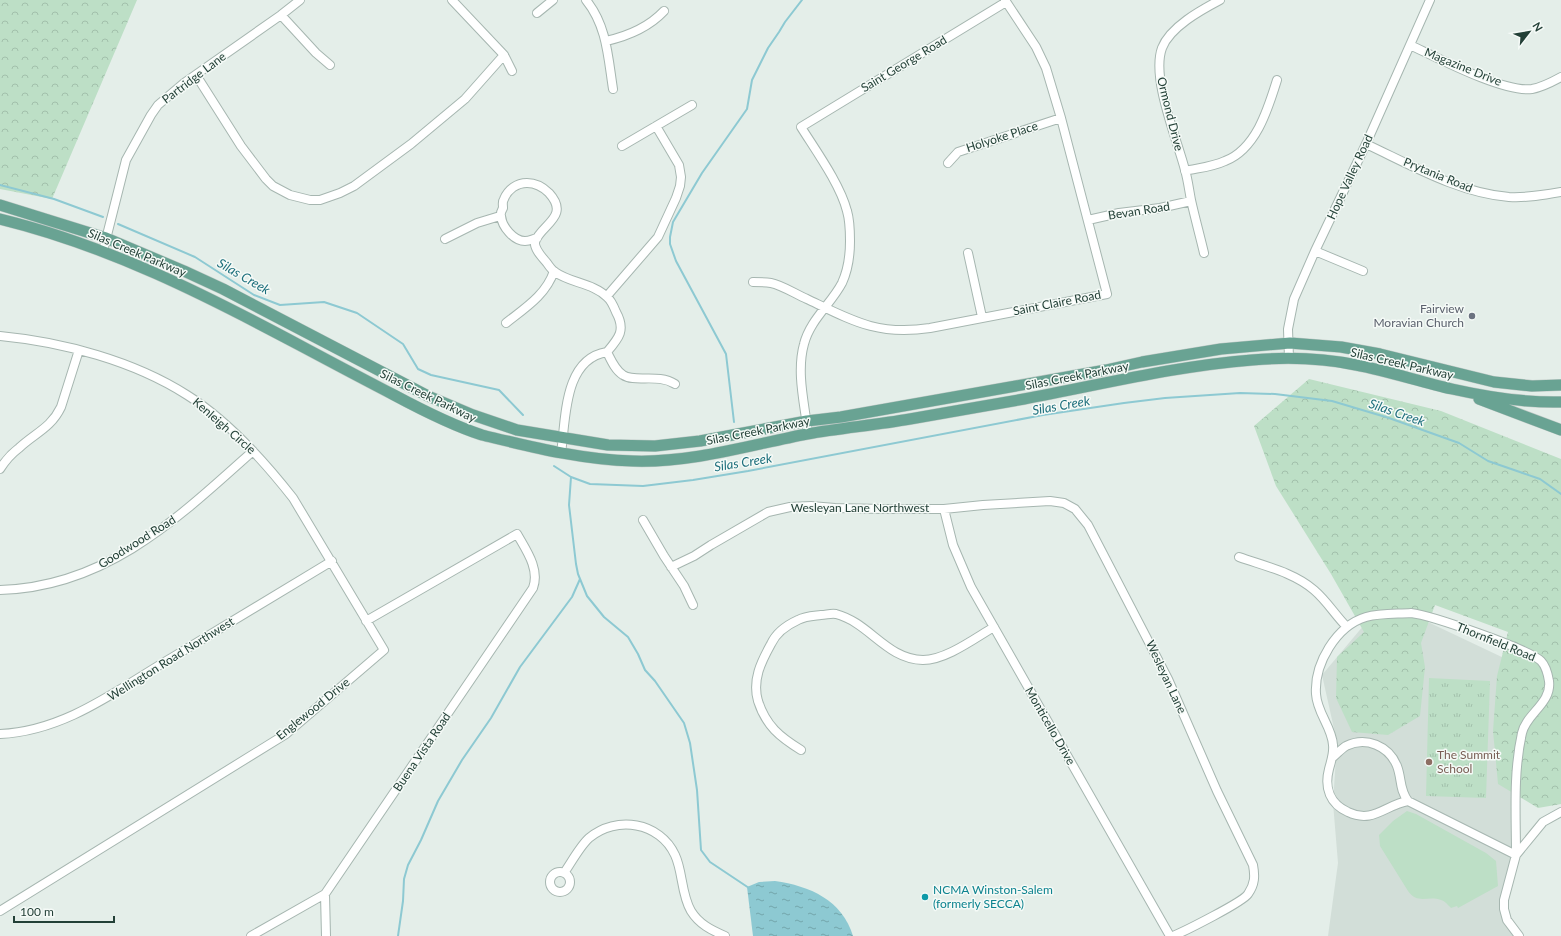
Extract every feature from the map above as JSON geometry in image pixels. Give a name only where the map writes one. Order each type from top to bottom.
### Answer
[{"type":"main road","name":"Silas Creek Parkway","points":[[0,205],[106,238],[184,271],[421,392],[460,410],[517,430],[608,445],[655,446],[700,441],[1221,348],[1290,343],[1341,347],[1380,354],[1494,382],[1532,386],[1561,384]]},
{"type":"main road","name":"Silas Creek Parkway","points":[[0,218],[104,251],[222,304],[444,420],[482,435],[580,457],[634,461],[667,460],[734,450],[808,434],[910,419],[1201,366],[1252,360],[1289,358],[1354,364],[1387,371],[1450,389],[1522,401],[1561,402]]},
{"type":"main road","points":[[1450,389],[1561,430]]},
{"type":"street","name":"Partridge Lane","points":[[104,251],[126,160],[151,114],[158,105],[196,75],[282,15],[300,0]]},
{"type":"street","points":[[452,0],[504,56],[512,71]]},
{"type":"street","points":[[537,13],[553,0]]},
{"type":"street","points":[[586,0],[601,24],[606,41],[613,89]]},
{"type":"street","name":"Ormond Drive","points":[[1204,253],[1185,171],[1162,84],[1160,72],[1161,54],[1165,43],[1179,26],[1220,0]]},
{"type":"street","name":"Hope Valley Road","points":[[1289,358],[1290,343],[1288,329],[1294,299],[1315,250],[1366,144],[1430,0]]},
{"type":"street","name":"Saint Claire Road","points":[[753,282],[772,283],[867,325],[897,331],[912,331],[930,328],[1107,294],[1061,118],[1046,68],[1036,47],[1005,1]]},
{"type":"street","name":"Saint George Road","points":[[824,307],[837,290],[846,274],[850,250],[849,219],[843,199],[829,172],[801,127],[1005,1]]},
{"type":"street","points":[[606,41],[643,28],[656,20],[664,12]]},
{"type":"street","points":[[282,15],[316,53],[330,65]]},
{"type":"street","name":"Magazine Drive","points":[[1410,45],[1489,80],[1518,88],[1534,88],[1542,86],[1561,76]]},
{"type":"street","points":[[196,75],[241,146],[266,179],[273,186],[290,195],[310,200],[320,200],[340,194],[354,186],[411,144],[464,99],[504,56]]},
{"type":"street","points":[[1185,171],[1224,162],[1240,152],[1252,137],[1265,114],[1277,80]]},
{"type":"street","points":[[622,146],[692,105]]},
{"type":"street","name":"Holyoke Place","points":[[948,163],[958,152],[1061,118]]},
{"type":"street","points":[[607,296],[658,237],[680,186],[681,177],[679,165],[656,126]]},
{"type":"street","name":"Prytania Road","points":[[1366,144],[1435,176],[1479,191],[1509,197],[1524,197],[1561,192]]},
{"type":"street","points":[[537,238],[525,241],[512,236],[500,216],[504,198],[511,188],[516,185],[531,183],[545,190],[553,199],[556,214],[553,220],[537,238],[535,244],[537,250],[554,271],[591,287],[607,296],[619,317],[621,329],[617,340],[607,352],[597,354],[588,361],[574,378],[569,392],[561,453]]},
{"type":"street","name":"Bevan Road","points":[[1088,220],[1119,213],[1160,208],[1191,201]]},
{"type":"street","points":[[445,239],[477,223],[500,216]]},
{"type":"street","points":[[1315,250],[1363,271]]},
{"type":"street","points":[[968,254],[982,318]]},
{"type":"street","points":[[506,323],[540,295],[548,286],[554,271]]},
{"type":"street","points":[[808,434],[800,360],[804,342],[824,307]]},
{"type":"street","name":"Kenleigh Circle","points":[[0,336],[41,342],[79,350],[119,363],[175,388],[205,408],[253,451],[293,498],[332,561],[366,621]]},
{"type":"street","points":[[0,469],[13,453],[45,428],[57,415],[61,407],[79,350]]},
{"type":"street","points":[[607,352],[618,370],[625,376],[662,378],[676,384]]},
{"type":"street","name":"Goodwood Road","points":[[0,590],[26,588],[59,582],[80,575],[113,560],[165,527],[253,451]]},
{"type":"street","name":"Wesleyan Lane","points":[[944,509],[1050,501],[1064,503],[1075,509],[1088,525],[1168,679],[1214,784],[1253,864],[1255,877],[1254,884],[1247,896],[1186,931],[1172,936]]},
{"type":"street","name":"Wesleyan Lane Northwest","points":[[671,567],[694,556],[768,512],[790,507],[811,506],[835,508],[944,509]]},
{"type":"street","name":"Monticello Drive","points":[[944,509],[955,551],[971,587],[1172,936]]},
{"type":"street","points":[[643,520],[684,586],[692,605]]},
{"type":"street","name":"Buena Vista Road","points":[[251,936],[325,894],[533,588],[535,579],[534,567],[517,534],[366,621]]},
{"type":"street","points":[[1239,557],[1288,574],[1304,582],[1329,605],[1347,627]]},
{"type":"street","name":"Wellington Road Northwest","points":[[0,734],[20,732],[41,727],[82,712],[109,698],[150,671],[332,561]]},
{"type":"street","points":[[801,750],[775,732],[762,713],[756,681],[762,659],[774,637],[793,622],[805,616],[835,614],[855,622],[873,634],[885,646],[905,657],[924,660],[947,654],[994,627]]},
{"type":"street","name":"Thornfield Road","points":[[1408,801],[1398,803],[1369,816],[1356,815],[1346,811],[1334,802],[1328,789],[1328,773],[1332,758],[1333,740],[1318,703],[1316,682],[1321,664],[1329,648],[1347,627],[1365,617],[1392,614],[1417,614],[1498,641],[1524,651],[1542,662],[1549,680],[1548,689],[1542,703],[1523,728],[1519,755],[1516,855]]},
{"type":"street","name":"Englewood Drive","points":[[0,911],[286,734],[384,650],[366,621]]},
{"type":"street","points":[[1332,758],[1342,749],[1355,743],[1366,742],[1377,745],[1384,749],[1394,759],[1400,775],[1401,789],[1408,801],[1516,855]]},
{"type":"street","points":[[1519,936],[1507,920],[1504,909],[1504,900],[1516,855],[1543,822],[1561,812]]},
{"type":"street","points":[[564,873],[588,839],[601,830],[621,825],[637,824],[652,830],[665,840],[674,853],[680,866],[685,893],[691,910],[700,922],[710,930],[725,936]]},
{"type":"street","points":[[325,894],[326,936]]},
{"type":"shaded area","name":"The Summit School","points":[[1430,623],[1529,670],[1516,855],[1504,909],[1519,936],[1328,936],[1338,863],[1333,803],[1337,742],[1322,675],[1364,625]]},
{"type":"green space","points":[[0,0],[137,0],[52,199],[0,189]]},
{"type":"green space","points":[[1309,379],[1441,411],[1561,459],[1561,804],[1538,808],[1498,784],[1493,731],[1497,676],[1508,632],[1435,605],[1421,643],[1425,667],[1420,716],[1388,735],[1352,732],[1336,698],[1337,657],[1364,632],[1331,574],[1276,486],[1254,426]]},
{"type":"green space","points":[[1429,678],[1490,681],[1486,798],[1426,796]]},
{"type":"green space","points":[[1407,811],[1416,814],[1486,853],[1496,861],[1498,886],[1458,908],[1457,906],[1451,908],[1441,900],[1432,898],[1419,899],[1412,895],[1380,846],[1379,835],[1393,821]]},
{"type":"water","points":[[775,881],[788,883],[812,891],[833,904],[848,924],[853,936],[753,936],[747,887],[759,882]]},
{"type":"waterway","points":[[734,422],[726,354],[676,261],[670,244],[670,237],[673,222],[702,173],[747,109],[752,80],[768,48],[802,0]]},
{"type":"waterway","name":"Silas Creek","points":[[0,185],[54,199],[103,217]]},
{"type":"waterway","name":"Silas Creek","points":[[118,224],[195,257],[254,295],[280,305],[324,302],[357,313],[403,344],[418,369],[431,375],[499,390],[523,415]]},
{"type":"waterway","name":"Silas Creek","points":[[554,466],[571,477],[590,484],[643,486],[748,471],[1043,415],[1165,398],[1240,393],[1275,394],[1332,401],[1389,418],[1459,443],[1488,461],[1540,479],[1561,494]]},
{"type":"waterway","points":[[571,477],[569,505],[576,564],[578,574],[587,596],[604,617],[628,637],[645,670],[655,681],[684,723],[690,743],[697,790],[701,850],[710,862],[749,888]]},
{"type":"waterway","points":[[398,936],[403,901],[404,879],[408,865],[438,801],[462,760],[491,718],[520,667],[572,597],[580,579]]},
{"type":"place","name":"Fairview Moravian Church","points":[[1472,316]]},
{"type":"place","name":"The Summit School","points":[[1429,762]]},
{"type":"place","name":"NCMA Winston-Salem (formerly SECCA)","points":[[925,897]]}]
